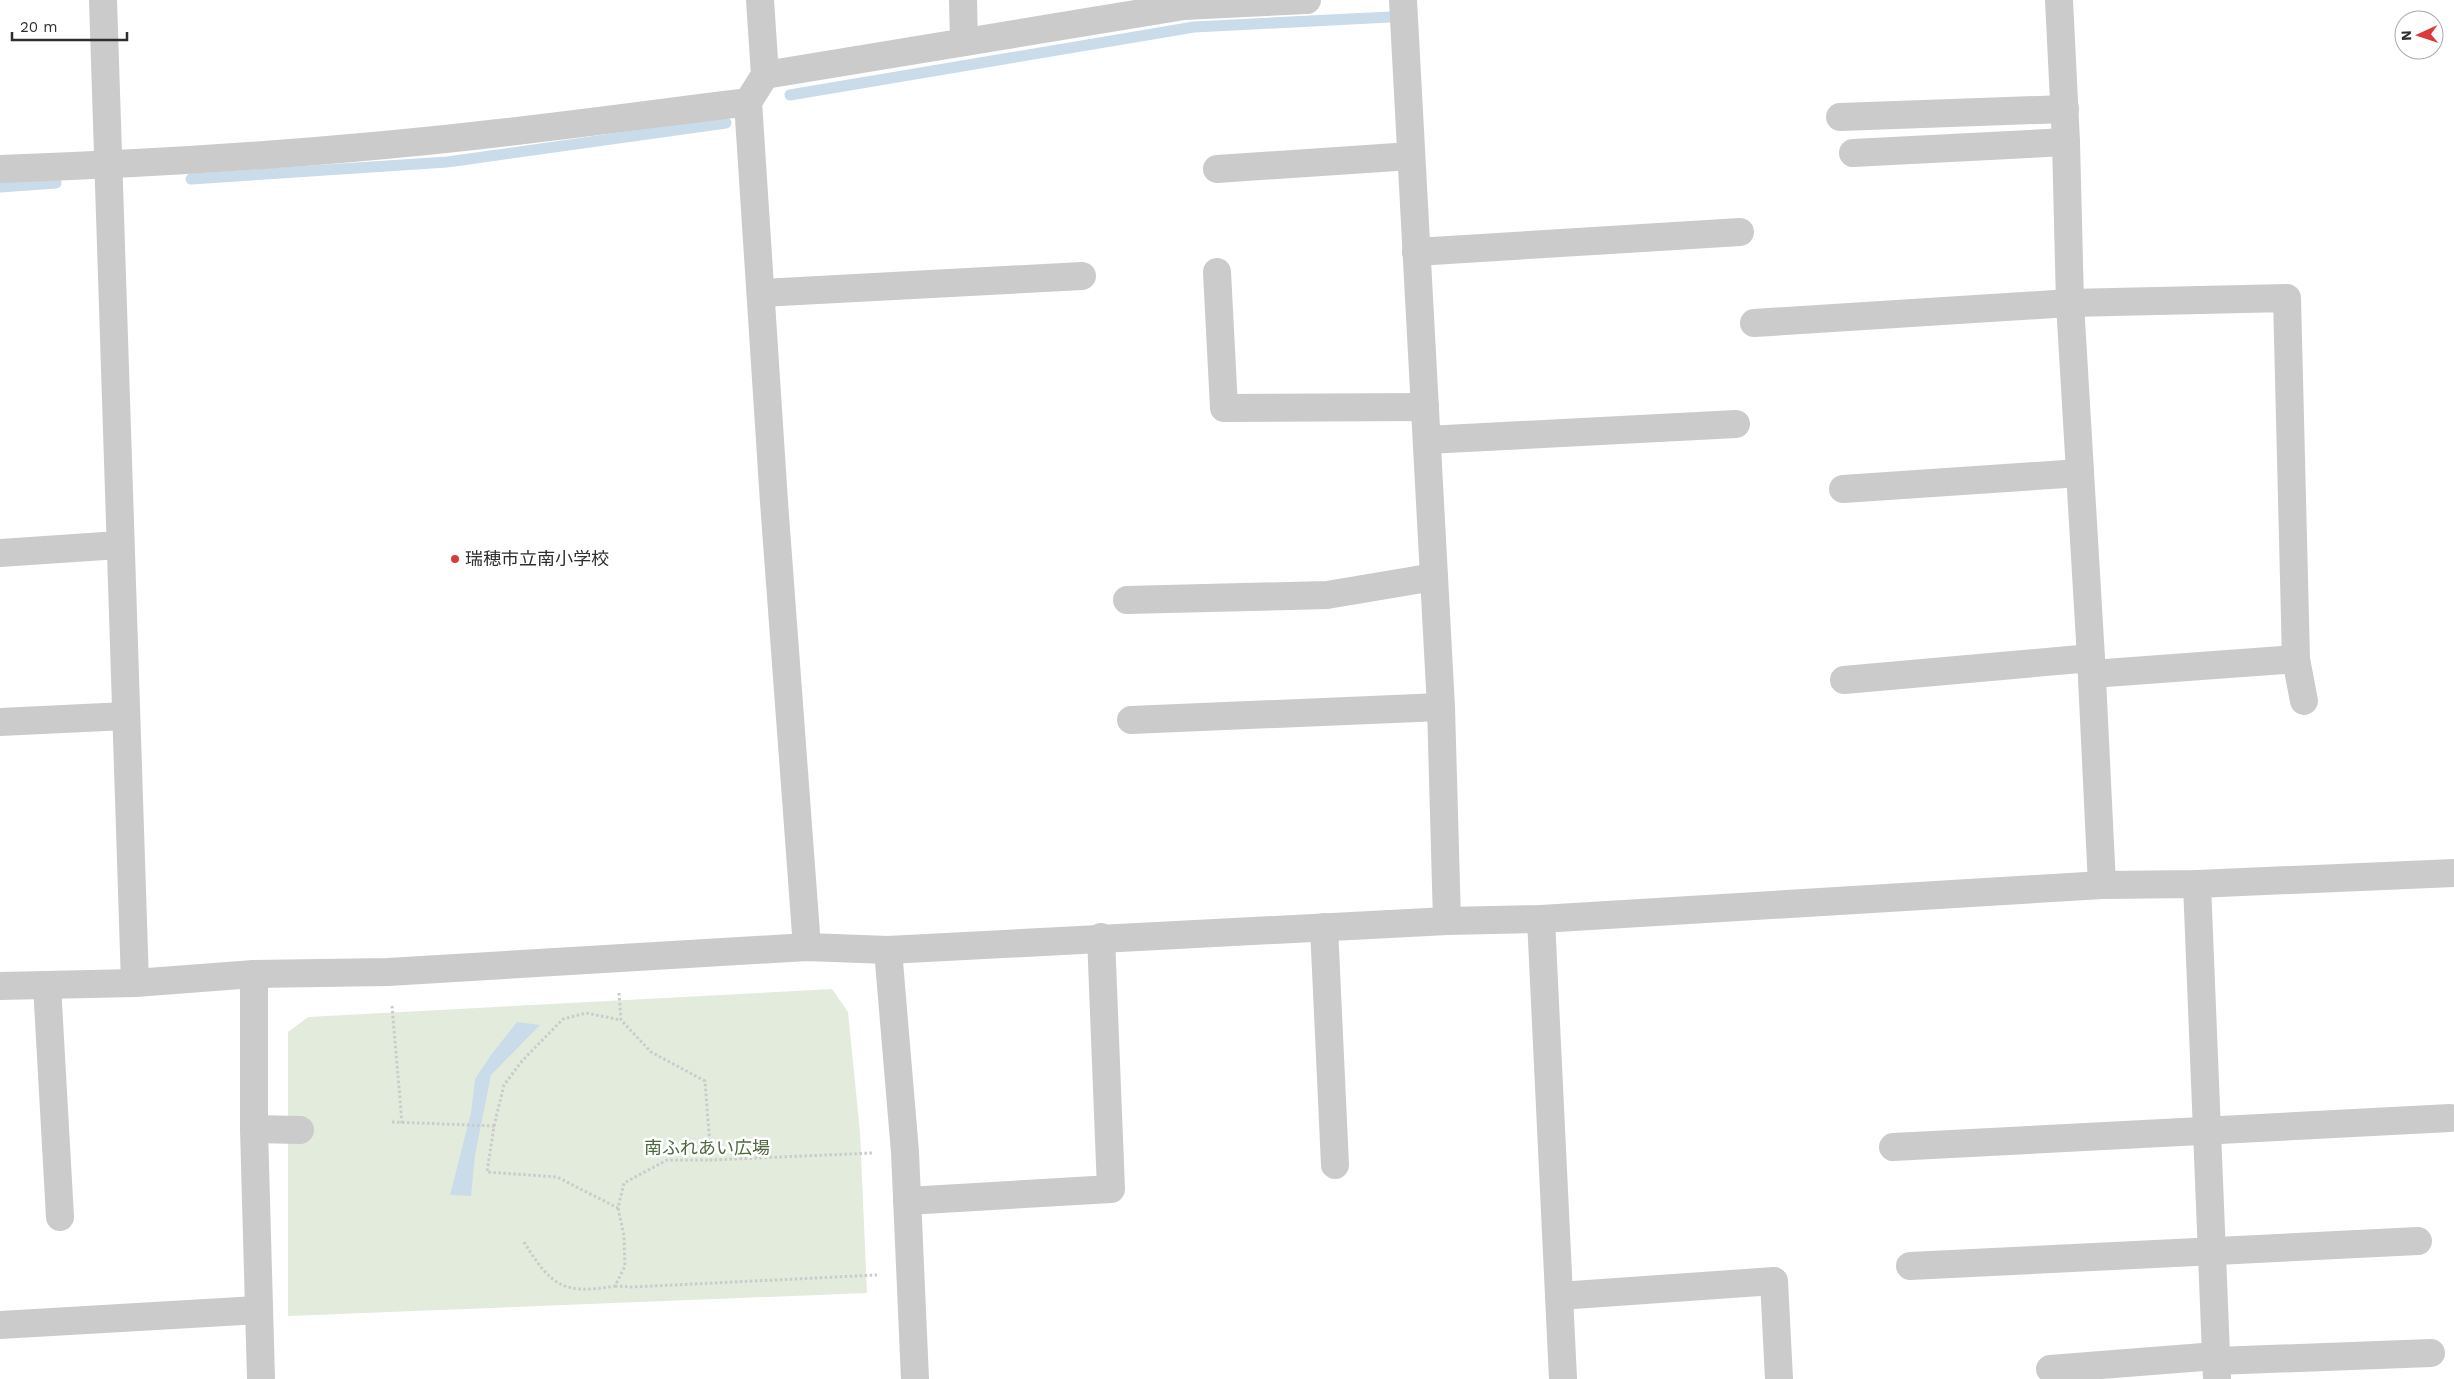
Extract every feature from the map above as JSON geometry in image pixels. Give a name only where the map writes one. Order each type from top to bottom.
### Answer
[{"type":"street","points":[[103,0],[119,546],[135,983]]},
{"type":"street","points":[[760,0],[765,75],[748,102],[807,947]]},
{"type":"street","points":[[963,0],[964,42]]},
{"type":"street","points":[[765,75],[1203,3],[1307,0]]},
{"type":"street","points":[[1403,0],[1441,707],[1447,921]]},
{"type":"street","points":[[2059,0],[2065,109],[2070,303],[2102,885]]},
{"type":"street","points":[[0,169],[109,166],[282,154],[508,133],[748,102]]},
{"type":"street","points":[[1840,117],[2065,109]]},
{"type":"street","points":[[1853,153],[2066,142]]},
{"type":"street","points":[[1217,169],[1411,156]]},
{"type":"street","points":[[1416,252],[1740,232]]},
{"type":"street","points":[[1217,272],[1224,408],[1425,407]]},
{"type":"street","points":[[761,293],[1082,276]]},
{"type":"street","points":[[1754,323],[2070,303],[2287,298],[2296,659],[2304,701]]},
{"type":"street","points":[[1427,440],[1736,424]]},
{"type":"street","points":[[1843,489],[2080,473]]},
{"type":"street","points":[[0,553],[119,546]]},
{"type":"street","points":[[1127,600],[1327,595],[1434,577]]},
{"type":"street","points":[[1844,680],[2091,666],[2296,659]]},
{"type":"street","points":[[1131,720],[1441,707]]},
{"type":"street","points":[[0,722],[126,716]]},
{"type":"street","points":[[0,986],[135,983],[254,974],[388,972],[807,947],[888,950],[1102,937],[1447,921],[1542,920],[2102,885],[2197,884],[2454,873]]},
{"type":"street","points":[[2197,884],[2216,1365]]},
{"type":"street","points":[[1542,920],[1563,1379]]},
{"type":"street","points":[[1324,927],[1336,1164]]},
{"type":"street","points":[[907,1201],[1111,1189],[1102,937]]},
{"type":"street","points":[[888,950],[905,1152],[915,1379]]},
{"type":"street","points":[[254,974],[254,1130],[261,1379]]},
{"type":"street","points":[[47,985],[60,1217]]},
{"type":"street","points":[[1893,1147],[2450,1118]]},
{"type":"street","points":[[254,1130],[300,1130]]},
{"type":"street","points":[[1910,1266],[2418,1241]]},
{"type":"street","points":[[1559,1296],[1774,1281],[1779,1379]]},
{"type":"street","points":[[0,1325],[258,1310]]},
{"type":"street","points":[[2050,1369],[2216,1365],[2431,1353]]},
{"type":"path","points":[[616,957],[621,1020]]},
{"type":"path","points":[[388,972],[402,1123]]},
{"type":"path","points":[[618,1208],[557,1176],[487,1172],[494,1126],[504,1085],[522,1062],[563,1019],[586,1013],[621,1020],[651,1052],[705,1081],[711,1160]]},
{"type":"path","points":[[392,1122],[494,1126]]},
{"type":"path","points":[[615,1286],[625,1266],[624,1236],[618,1208],[624,1184],[640,1173],[667,1160],[905,1152]]},
{"type":"path","points":[[524,1242],[541,1270],[566,1288],[595,1289],[615,1286],[632,1287],[910,1274]]},
{"type":"green space","name":"南ふれあい広場","points":[[832,989],[848,1012],[860,1132],[867,1293],[288,1316],[288,1032],[308,1017]]},
{"type":"water","points":[[517,1022],[540,1025],[491,1075],[475,1155],[471,1196],[450,1195],[471,1113],[475,1079]]},
{"type":"waterway","points":[[790,95],[1194,27],[1390,17]]},
{"type":"waterway","points":[[191,179],[447,162],[726,123]]},
{"type":"waterway","points":[[0,187],[56,183]]},
{"type":"place","name":"瑞穂市立南小学校","points":[[455,559]]}]
